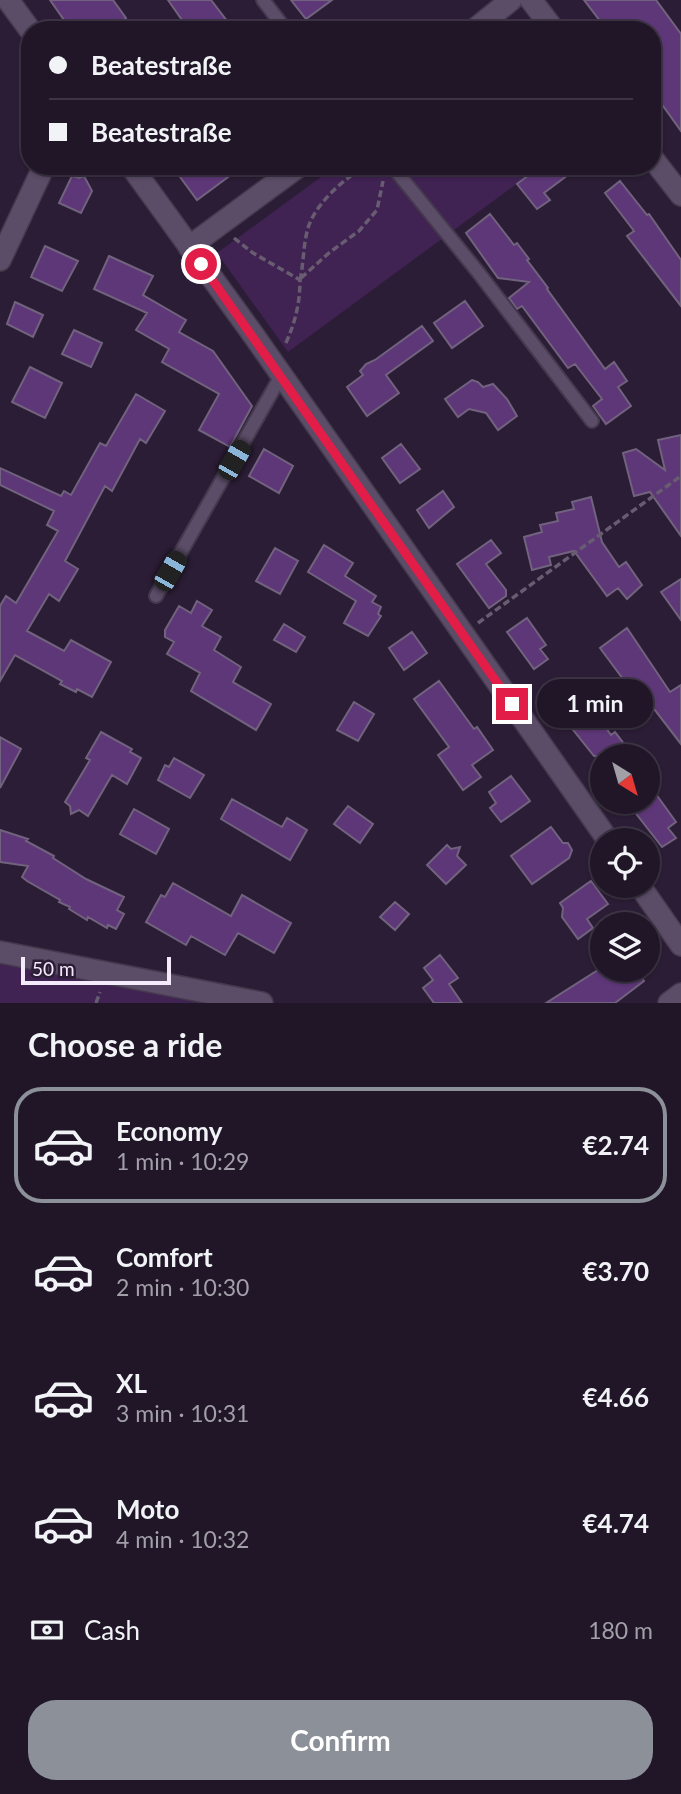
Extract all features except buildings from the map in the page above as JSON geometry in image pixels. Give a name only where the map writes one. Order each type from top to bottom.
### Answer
[{"type":"street","points":[[8,0],[23,21]]},
{"type":"street","points":[[485,21],[511,0]]},
{"type":"street","points":[[531,0],[547,21]]},
{"type":"street","points":[[661,169],[681,195]]},
{"type":"street","points":[[0,260],[40,175]]},
{"type":"street","points":[[138,175],[599,828]]},
{"type":"street","points":[[190,247],[287,175]]},
{"type":"street","points":[[648,898],[681,944]]},
{"type":"street","points":[[0,952],[262,1003]]},
{"type":"street","points":[[668,1003],[681,994]]},
{"type":"lane","points":[[263,0],[279,21]]},
{"type":"lane","points":[[393,175],[478,272],[592,421]]},
{"type":"lane","points":[[156,596],[278,371]]},
{"type":"path","points":[[278,371],[296,322],[309,225],[336,187],[351,175]]},
{"type":"path","points":[[300,280],[330,252],[359,232],[377,210],[383,179]]},
{"type":"path","points":[[220,225],[253,253],[300,280]]},
{"type":"path","points":[[462,634],[681,476]]},
{"type":"shaded area","points":[[324,175],[529,175],[288,352],[217,253]]},
{"type":"shaded area","points":[[0,962],[210,1003],[0,1003]]},
{"type":"route","points":[[201,264],[512,704]]}]
